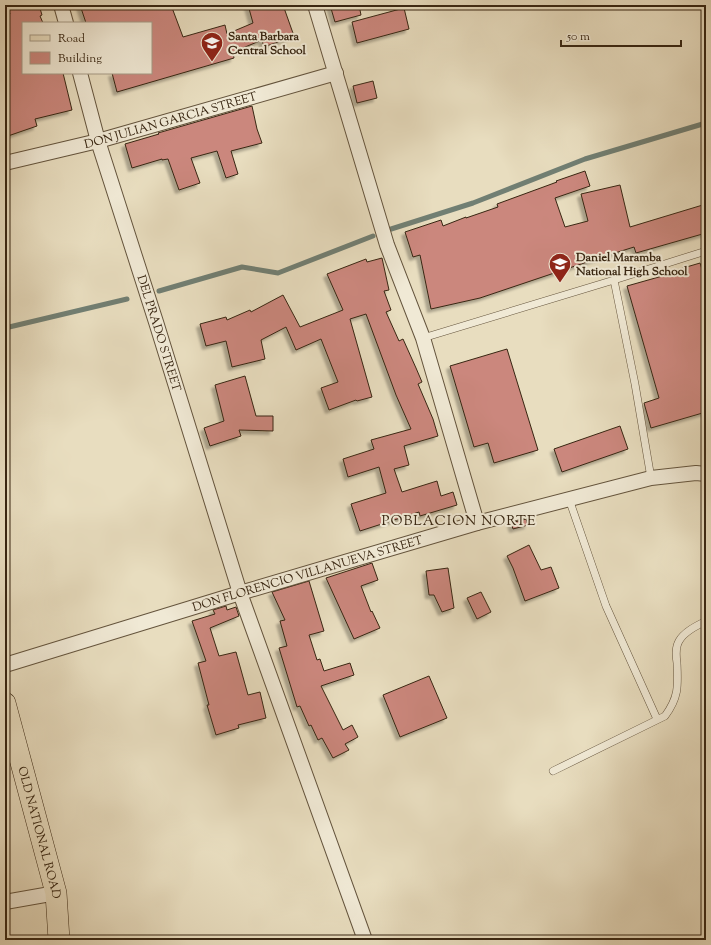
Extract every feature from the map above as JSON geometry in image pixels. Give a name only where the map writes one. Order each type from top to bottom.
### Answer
[{"type":"main road","name":"OLD NATIONAL ROAD","points":[[5,703],[56,893],[59,940]]},
{"type":"street","points":[[61,5],[66,22]]},
{"type":"street","points":[[315,5],[387,245],[423,338],[477,523]]},
{"type":"street","name":"DON JULIAN GARCIA STREET","points":[[5,163],[98,141],[336,73]]},
{"type":"street","name":"DEL PRADO STREET","points":[[80,74],[98,141],[159,330],[240,593],[365,940]]},
{"type":"street","name":"DON FLORENCIO VILLANUEVA STREET","points":[[5,665],[240,593],[477,523],[651,478],[696,473],[706,474]]},
{"type":"street","points":[[5,902],[56,893]]},
{"type":"lane","points":[[423,338],[706,251]]},
{"type":"lane","points":[[614,280],[635,384],[651,478]]},
{"type":"lane","points":[[569,499],[606,606],[657,719]]},
{"type":"lane","points":[[553,771],[664,716],[671,707],[676,696],[678,682],[676,651],[679,642],[686,632],[706,621]]},
{"type":"building","points":[[7,5],[39,5],[42,15],[40,16],[43,22],[22,22],[22,74],[63,74],[72,110],[35,119],[37,126],[5,137],[5,15],[10,14]]},
{"type":"building","points":[[80,5],[171,5],[183,37],[225,25],[227,34],[253,23],[248,5],[283,5],[294,36],[264,47],[262,40],[233,52],[234,58],[117,92],[112,74],[152,74],[152,22],[86,22]]},
{"type":"building","points":[[330,5],[359,5],[361,15],[335,22]]},
{"type":"building","points":[[404,8],[409,29],[357,43],[352,22]]},
{"type":"building","points":[[373,81],[377,98],[357,103],[353,86]]},
{"type":"building","points":[[252,106],[262,143],[231,151],[238,174],[226,178],[217,151],[191,158],[200,183],[179,190],[168,159],[162,159],[132,168],[125,144]]},
{"type":"building","points":[[585,171],[590,186],[555,198],[565,227],[588,221],[581,194],[620,185],[630,227],[706,204],[706,233],[636,253],[634,247],[480,298],[431,309],[420,255],[413,257],[405,232],[441,220],[443,226],[498,207],[497,204]]},
{"type":"building","points":[[382,258],[389,290],[384,291],[391,310],[386,312],[399,341],[403,339],[422,382],[418,384],[433,419],[438,436],[404,446],[409,465],[394,469],[402,492],[437,481],[441,496],[453,492],[457,505],[420,516],[419,512],[360,531],[351,504],[386,493],[379,467],[348,477],[343,459],[374,449],[371,440],[411,429],[396,395],[366,314],[350,319],[372,397],[356,400],[329,410],[321,388],[338,382],[321,339],[296,350],[286,327],[261,340],[265,359],[232,367],[226,341],[206,346],[200,324],[226,317],[227,320],[250,310],[251,312],[283,295],[300,327],[343,310],[327,274],[366,259],[367,262]]},
{"type":"building","points":[[700,263],[706,282],[706,412],[651,428],[644,403],[659,398],[627,286],[673,273],[673,271]]},
{"type":"building","points":[[507,349],[538,450],[494,463],[488,443],[474,447],[450,366]]},
{"type":"building","points":[[245,376],[256,416],[273,416],[273,431],[239,430],[241,436],[210,446],[204,428],[224,421],[215,385]]},
{"type":"building","points":[[620,426],[628,449],[562,472],[554,449]]},
{"type":"building","points":[[526,519],[528,525],[513,529],[511,523]]},
{"type":"building","points":[[529,545],[541,570],[551,567],[559,588],[525,601],[507,556]]},
{"type":"building","points":[[372,563],[378,580],[361,586],[371,612],[372,611],[380,628],[354,639],[326,578]]},
{"type":"building","points":[[448,568],[454,608],[442,612],[434,595],[429,595],[426,571]]},
{"type":"building","points":[[309,581],[324,631],[309,635],[317,660],[320,659],[324,671],[350,663],[354,675],[321,686],[343,730],[352,725],[358,737],[345,744],[349,750],[333,758],[322,738],[318,740],[311,725],[309,726],[300,706],[297,707],[279,648],[287,646],[280,621],[285,620],[272,592]]},
{"type":"building","points":[[481,592],[491,612],[477,619],[467,598]]},
{"type":"building","points":[[226,606],[227,610],[236,607],[239,616],[210,628],[219,656],[236,652],[248,695],[260,692],[266,718],[238,725],[239,728],[216,735],[207,705],[209,705],[198,663],[206,661],[192,621],[215,614],[213,610]]},
{"type":"building","points":[[429,676],[447,718],[400,737],[383,695]]},
{"type":"waterway","points":[[388,230],[473,203],[585,159],[706,123]]},
{"type":"waterway","points":[[159,291],[242,267],[278,273],[373,236]]},
{"type":"waterway","points":[[5,328],[127,299]]},
{"type":"place","name":"Santa Barbara Central School","points":[[212,62]]},
{"type":"place","name":"Daniel Maramba National High School","points":[[560,284]]},
{"type":"district","name":"POBLACION NORTE","points":[[459,520]]}]
